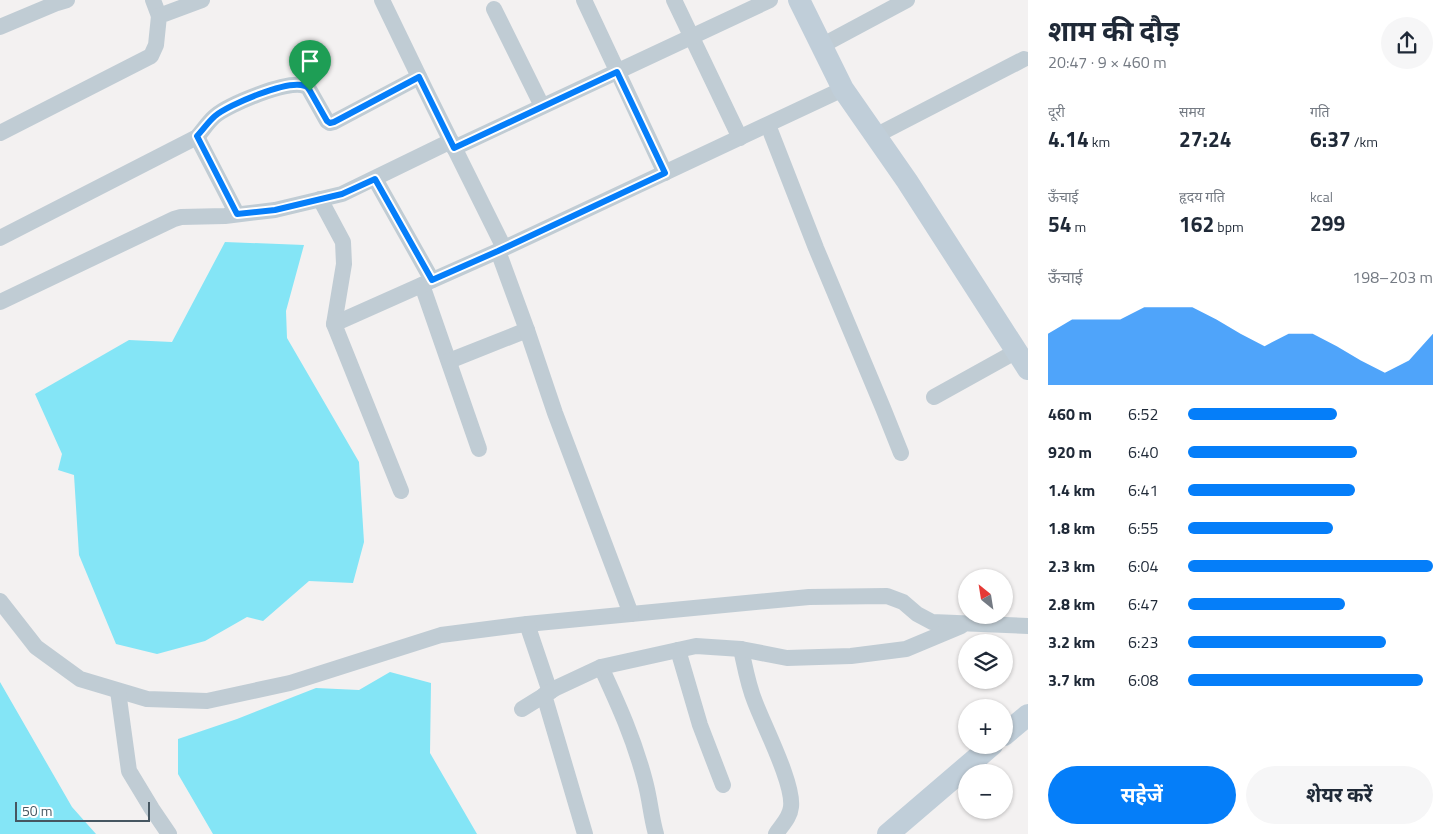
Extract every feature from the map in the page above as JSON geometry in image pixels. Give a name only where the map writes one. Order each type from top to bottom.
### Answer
[{"type":"street","points":[[0,27],[67,0]]},
{"type":"street","points":[[0,133],[151,56],[156,46],[160,16],[153,0]]},
{"type":"street","points":[[160,16],[202,0]]},
{"type":"street","points":[[382,0],[501,250],[555,413],[632,614]]},
{"type":"street","points":[[584,0],[665,173]]},
{"type":"street","points":[[674,0],[740,138]]},
{"type":"street","points":[[0,302],[174,219],[275,210],[342,194],[542,106],[770,0]]},
{"type":"street","points":[[800,0],[844,90],[907,182],[1022,360],[934,397]]},
{"type":"street","points":[[821,46],[907,0]]},
{"type":"street","points":[[494,9],[542,106]]},
{"type":"street","points":[[875,136],[1024,58]]},
{"type":"street","points":[[0,238],[197,136],[215,116],[231,105],[256,94],[302,85],[310,91],[330,123],[419,77]]},
{"type":"street","points":[[334,324],[501,250],[844,90]]},
{"type":"street","points":[[768,125],[840,309],[884,408],[901,453]]},
{"type":"street","points":[[197,136],[237,214]]},
{"type":"street","points":[[375,179],[427,283],[449,361],[479,449]]},
{"type":"street","points":[[320,199],[343,242],[344,264],[334,324],[401,491]]},
{"type":"street","points":[[449,361],[527,330]]},
{"type":"street","points":[[0,601],[36,646],[80,679],[147,699],[207,701],[290,684],[440,635],[527,624],[809,597],[887,596],[903,602],[932,622],[958,624]]},
{"type":"street","points":[[527,624],[585,834]]},
{"type":"street","points":[[522,709],[547,694],[601,667],[696,646],[741,649],[787,658],[851,656],[906,648],[966,624],[1028,626]]},
{"type":"street","points":[[741,649],[752,694],[786,780],[791,801],[790,814],[776,834]]},
{"type":"street","points":[[678,650],[700,725],[723,785]]},
{"type":"street","points":[[601,667],[636,748],[646,783],[656,834]]},
{"type":"street","points":[[118,691],[129,771],[169,834]]},
{"type":"street","points":[[1013,728],[1028,715]]},
{"type":"street","points":[[888,834],[981,754]]},
{"type":"water","points":[[225,242],[304,245],[286,311],[287,338],[359,462],[364,542],[353,583],[309,581],[263,621],[247,617],[205,641],[157,654],[116,644],[79,555],[74,475],[58,470],[62,454],[35,394],[129,340],[172,342]]},
{"type":"water","points":[[390,672],[431,683],[430,753],[477,834],[213,834],[178,774],[178,739],[237,719],[316,688],[359,690]]},
{"type":"water","points":[[0,682],[72,807],[96,834],[0,834]]},
{"type":"route","points":[[617,72],[665,173],[432,280],[375,179],[342,194],[275,210],[237,214],[197,136],[215,116],[231,105],[256,94],[302,85],[310,91],[330,123],[419,77],[454,148],[617,72]]}]
